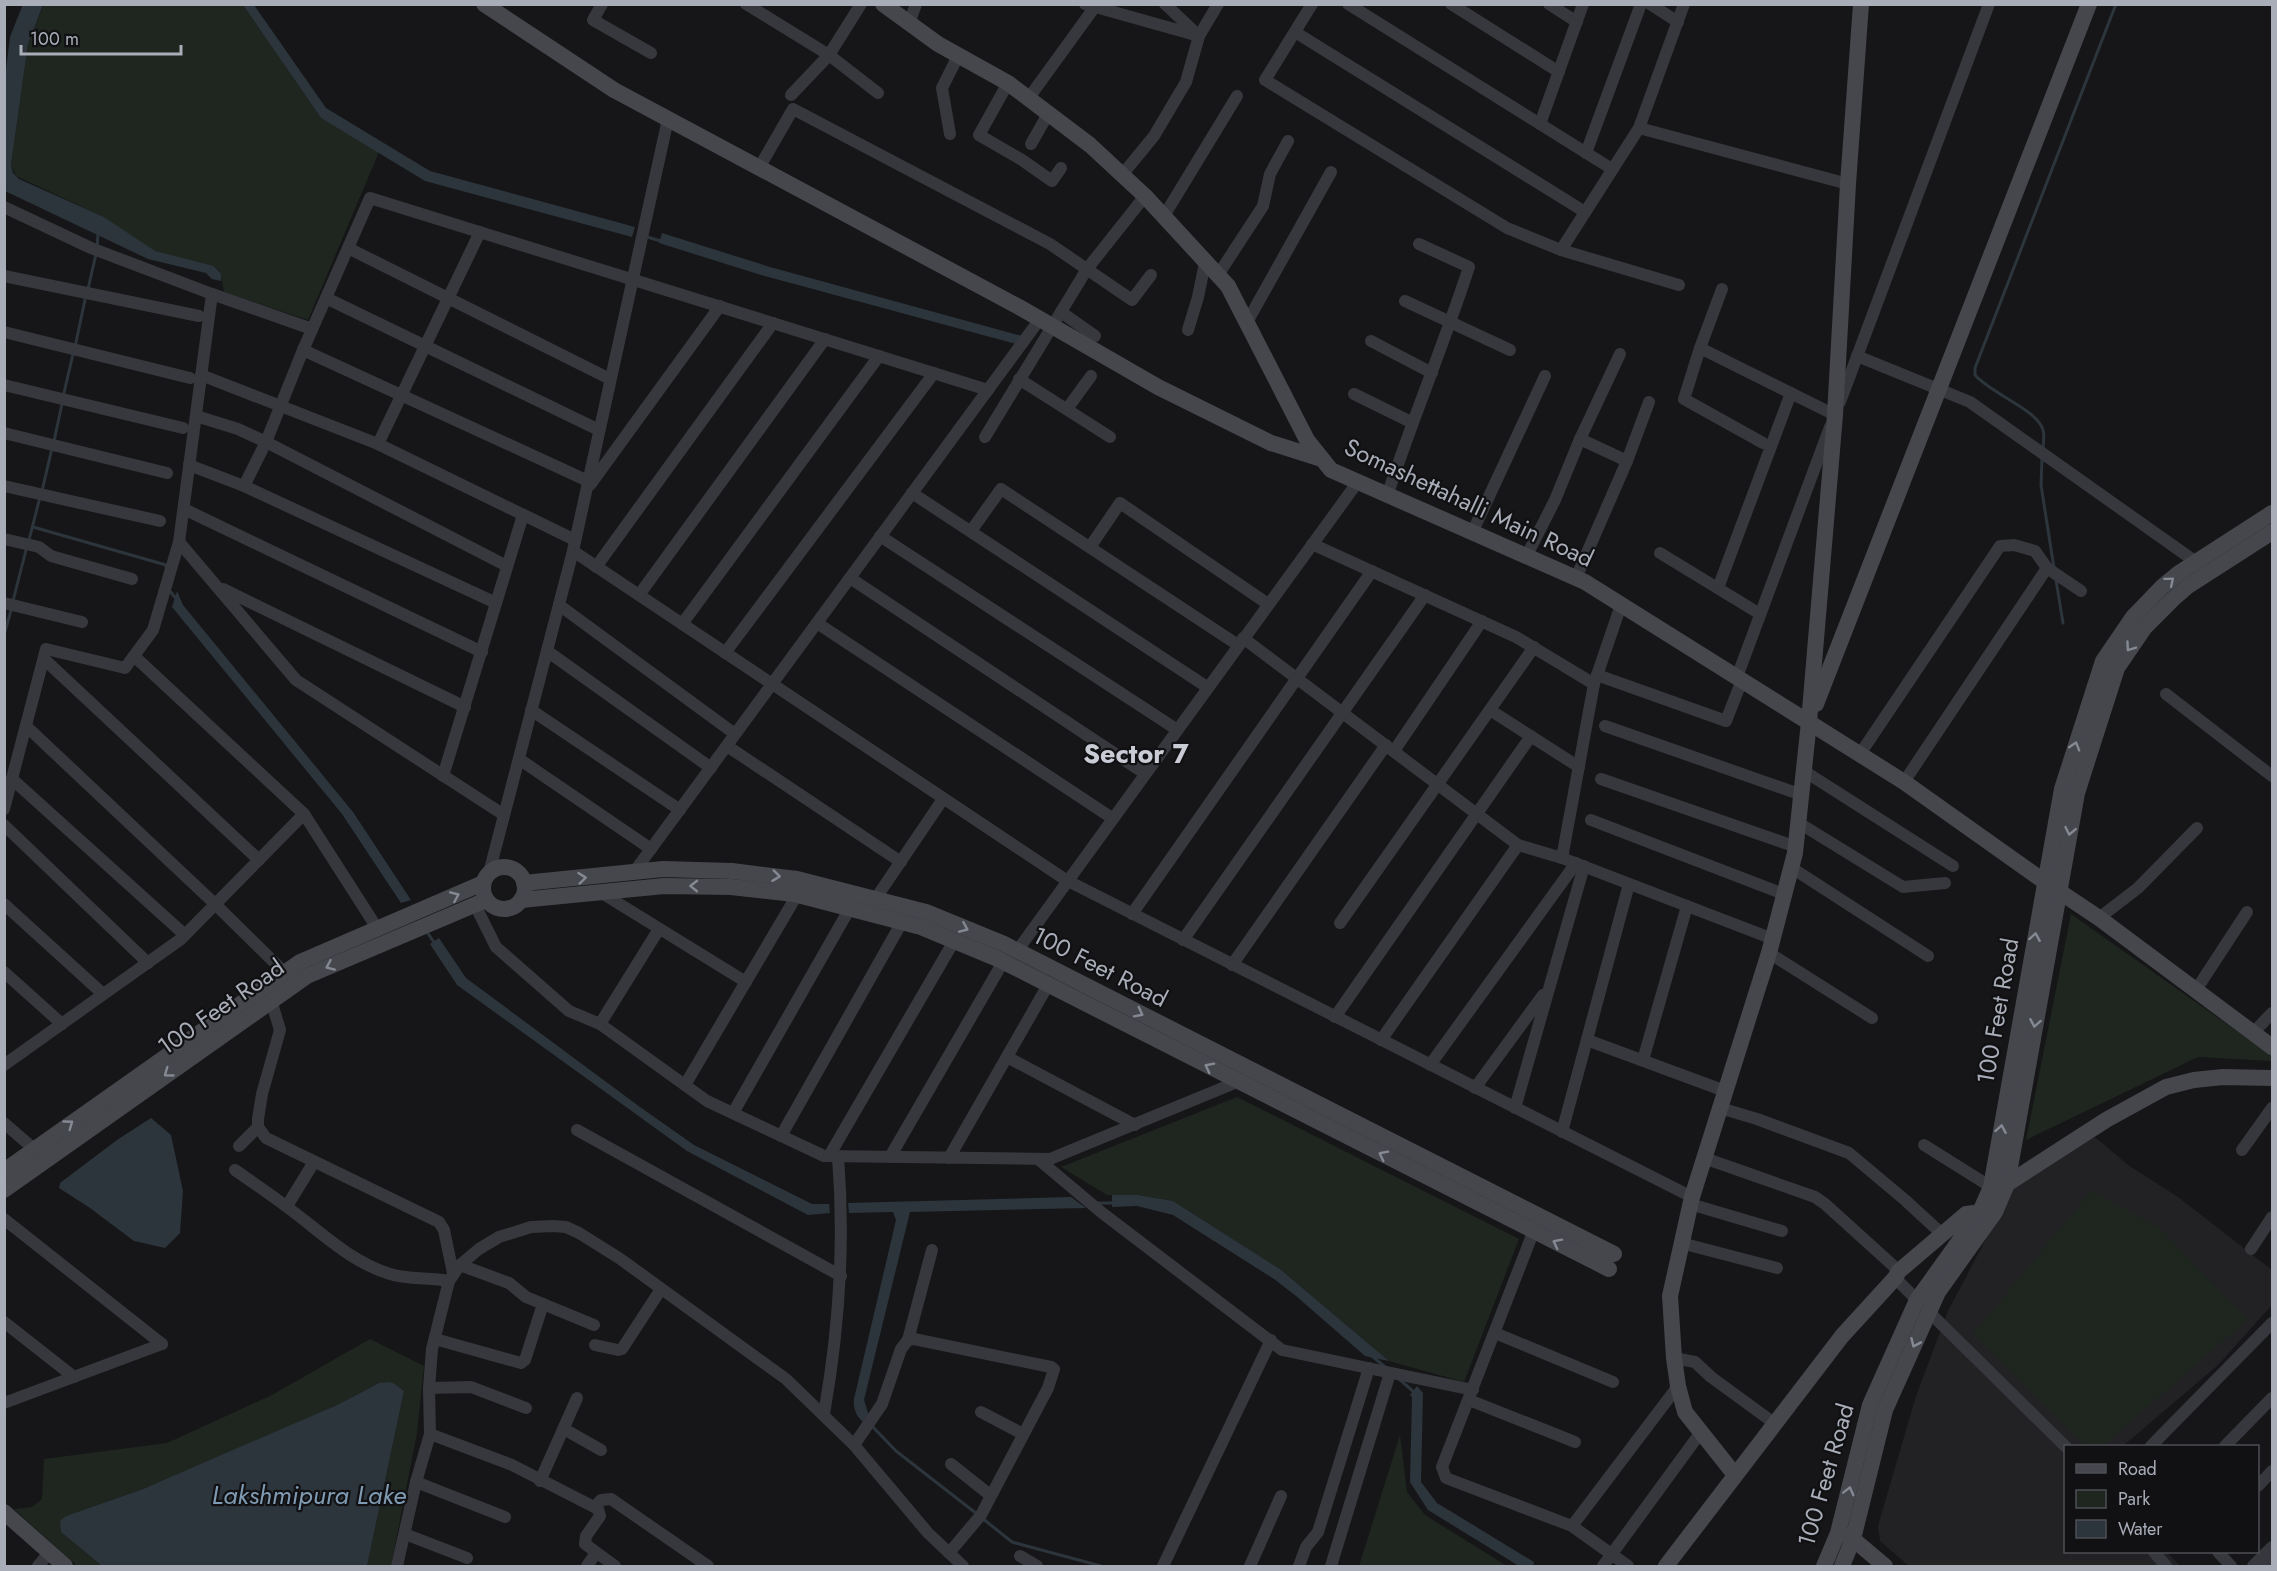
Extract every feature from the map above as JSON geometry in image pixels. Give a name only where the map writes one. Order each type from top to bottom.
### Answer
[{"type":"street","points":[[484,4],[614,90],[1051,319],[1158,387],[1271,443],[1322,459]]},
{"type":"street","points":[[602,4],[593,20],[651,53]]},
{"type":"street","points":[[791,95],[829,54],[861,4]]},
{"type":"street","name":"Somashettahalli Main Road","points":[[883,4],[938,44],[1008,83],[1090,145],[1145,196],[1204,263],[1228,286],[1307,440],[1331,470],[1576,579],[1621,604],[1904,782],[2099,918],[2272,1047]]},
{"type":"street","points":[[909,24],[916,4]]},
{"type":"street","points":[[1165,4],[1199,36]]},
{"type":"street","points":[[1122,175],[1154,136],[1186,82],[1199,36],[1218,4]]},
{"type":"street","points":[[1312,4],[1265,80],[1507,228],[1561,250],[1679,285]]},
{"type":"street","points":[[1348,4],[1612,170]]},
{"type":"street","points":[[1451,4],[1559,72]]},
{"type":"street","points":[[1549,4],[1577,22]]},
{"type":"street","points":[[1540,124],[1583,4]]},
{"type":"street","points":[[1586,153],[1641,4]]},
{"type":"street","points":[[1650,4],[1678,22]]},
{"type":"street","points":[[1561,250],[1639,129],[1684,4]]},
{"type":"street","points":[[1735,1475],[1685,1412],[1674,1358],[1670,1296],[1691,1201],[1771,946],[1786,895],[1796,847],[1835,415],[1861,4]]},
{"type":"street","points":[[1312,544],[1482,621],[1595,679],[1726,721],[1760,614],[1989,4]]},
{"type":"street","points":[[1809,722],[2089,4]]},
{"type":"street","points":[[752,6],[829,54],[878,93]]},
{"type":"street","points":[[1028,99],[1089,6],[1199,36]]},
{"type":"street","points":[[1295,32],[1585,212]]},
{"type":"street","points":[[950,134],[942,88],[958,56]]},
{"type":"street","points":[[1008,83],[980,135],[1022,159],[1052,181],[1061,168]]},
{"type":"street","points":[[1164,216],[1237,96]]},
{"type":"street","points":[[759,168],[793,109],[1050,244],[1132,300],[1151,275]]},
{"type":"street","points":[[1031,144],[1048,114]]},
{"type":"street","points":[[668,118],[574,546],[481,902],[496,947],[569,1011],[600,1024],[707,1101],[824,1156],[1050,1159],[1257,1074]]},
{"type":"street","points":[[1639,129],[1848,184]]},
{"type":"street","points":[[1218,275],[1263,206],[1270,174],[1288,141]]},
{"type":"street","points":[[1246,324],[1331,172]]},
{"type":"street","points":[[634,872],[988,390],[1051,319],[1145,196]]},
{"type":"street","points":[[244,486],[266,442],[303,350],[370,198],[988,390]]},
{"type":"street","points":[[4,207],[91,248],[312,329]]},
{"type":"street","points":[[378,444],[480,232]]},
{"type":"street","points":[[1387,495],[1411,422],[1432,373],[1469,267],[1419,244]]},
{"type":"street","points":[[348,248],[610,379]]},
{"type":"street","points":[[1188,330],[1198,297],[1204,263]]},
{"type":"street","points":[[4,276],[199,316]]},
{"type":"street","points":[[1722,289],[1684,399],[1763,443]]},
{"type":"street","points":[[4,808],[46,649],[125,668],[153,630],[179,542],[196,416],[196,377],[212,294]]},
{"type":"street","points":[[326,298],[599,430]]},
{"type":"street","points":[[1405,301],[1510,350]]},
{"type":"street","points":[[587,485],[720,306]]},
{"type":"street","points":[[1051,319],[1095,336]]},
{"type":"street","points":[[984,437],[1051,319]]},
{"type":"street","points":[[596,567],[773,323]]},
{"type":"street","points":[[4,332],[196,377],[281,405],[378,444],[523,515],[574,546],[596,567],[1066,880],[1562,1132],[1691,1201],[1782,1231]]},
{"type":"street","points":[[639,595],[825,339]]},
{"type":"street","points":[[1371,341],[1432,373]]},
{"type":"street","points":[[1700,348],[1835,415]]},
{"type":"street","points":[[303,350],[587,485]]},
{"type":"street","points":[[1526,557],[1556,500],[1580,439],[1620,354]]},
{"type":"street","points":[[682,624],[879,356]]},
{"type":"street","points":[[1857,356],[1970,402],[2196,562]]},
{"type":"street","points":[[725,653],[934,373]]},
{"type":"street","points":[[1067,410],[1091,376]]},
{"type":"street","points":[[1472,533],[1545,376]]},
{"type":"street","points":[[1019,379],[1110,437]]},
{"type":"street","points":[[4,385],[183,428]]},
{"type":"street","points":[[1718,588],[1791,393]]},
{"type":"street","points":[[1354,394],[1411,422]]},
{"type":"street","points":[[1576,579],[1627,461],[1649,402]]},
{"type":"street","points":[[196,416],[238,429],[266,442],[507,566]]},
{"type":"street","points":[[4,433],[167,473]]},
{"type":"street","points":[[1580,439],[1627,461]]},
{"type":"street","points":[[189,465],[244,486],[496,603]]},
{"type":"street","points":[[1017,951],[1066,880],[1357,483]]},
{"type":"street","points":[[4,486],[160,521]]},
{"type":"street","points":[[970,531],[1001,489],[1297,678],[1518,845],[1562,858],[1687,906],[1771,946],[1872,1018]]},
{"type":"street","points":[[912,493],[1207,687]]},
{"type":"street","points":[[1090,547],[1120,503],[1268,604]]},
{"type":"street","points":[[184,509],[482,652]]},
{"type":"street","name":"100 Feet Road","points":[[1842,1566],[1846,1536],[1885,1410],[1923,1306],[1938,1292],[1988,1212],[1999,1185],[2052,886],[2062,789],[2103,661],[2122,632],[2147,601],[2179,573],[2272,513]]},
{"type":"street","points":[[444,776],[523,515]]},
{"type":"street","name":"100 Feet Road","points":[[2052,886],[2077,793],[2114,677],[2125,655],[2145,627],[2173,598],[2272,532]]},
{"type":"street","points":[[880,536],[1176,729]]},
{"type":"street","points":[[4,539],[41,549],[49,555],[132,579]]},
{"type":"street","points":[[179,542],[296,680],[504,815]]},
{"type":"street","points":[[1860,754],[2000,546],[2014,545],[2035,551],[2047,568],[2081,591]]},
{"type":"street","points":[[1660,553],[1760,614]]},
{"type":"street","points":[[1904,782],[2047,568]]},
{"type":"street","points":[[1132,914],[1372,571]]},
{"type":"street","points":[[850,578],[1144,773]]},
{"type":"street","points":[[218,586],[465,707]]},
{"type":"street","points":[[1183,940],[1425,595]]},
{"type":"street","points":[[10,604],[82,622]]},
{"type":"street","points":[[1562,858],[1595,679],[1621,604]]},
{"type":"street","points":[[559,605],[735,734]]},
{"type":"street","points":[[1232,964],[1482,621]]},
{"type":"street","points":[[817,623],[1112,818]]},
{"type":"street","points":[[1340,923],[1534,647]]},
{"type":"street","points":[[547,651],[711,768]]},
{"type":"street","points":[[134,656],[304,814],[380,935]]},
{"type":"street","points":[[44,658],[259,860]]},
{"type":"street","points":[[2166,694],[2272,776]]},
{"type":"street","points":[[531,710],[680,810]]},
{"type":"street","points":[[1490,710],[1579,767]]},
{"type":"street","points":[[26,726],[284,972]]},
{"type":"street","points":[[1605,726],[1802,795]]},
{"type":"street","points":[[1335,1017],[1531,736]]},
{"type":"street","points":[[727,746],[901,862]]},
{"type":"street","points":[[519,759],[651,849]]},
{"type":"street","points":[[1804,771],[1953,866]]},
{"type":"street","points":[[12,779],[185,935]]},
{"type":"street","points":[[1601,779],[1796,847]]},
{"type":"street","points":[[876,898],[943,799]]},
{"type":"street","points":[[4,1048],[10,1061],[185,935],[304,814]]},
{"type":"street","points":[[1591,820],[1786,895]]},
{"type":"street","points":[[1799,823],[1903,886],[1945,883]]},
{"type":"street","points":[[4,825],[148,963]]},
{"type":"street","points":[[2099,918],[2138,888],[2197,828]]},
{"type":"street","points":[[1381,1040],[1518,845]]},
{"type":"street","points":[[1515,1108],[1550,987],[1580,865]]},
{"type":"street","points":[[1430,1065],[1580,865]]},
{"type":"street","name":"100 Feet Road","points":[[4,1171],[300,962],[380,935],[431,914],[481,902],[501,909],[513,908],[522,892],[520,876],[511,869],[500,868],[431,914]]},
{"type":"street","points":[[1792,868],[1928,956]]},
{"type":"street","name":"100 Feet Road","points":[[522,892],[663,869],[732,871],[797,879],[926,912],[1017,951],[1257,1074],[1612,1262]]},
{"type":"street","points":[[1562,1132],[1629,884]]},
{"type":"street","name":"100 Feet Road","points":[[522,892],[600,892],[675,886],[731,887],[797,895],[902,922],[1003,962],[1238,1082],[1537,1224]]},
{"type":"street","points":[[600,892],[746,982]]},
{"type":"street","points":[[685,1085],[797,895]]},
{"type":"street","points":[[4,904],[104,994]]},
{"type":"street","points":[[1643,1060],[1687,906]]},
{"type":"street","points":[[733,1113],[850,908]]},
{"type":"street","points":[[2196,990],[2247,912]]},
{"type":"street","points":[[781,1136],[902,922]]},
{"type":"street","points":[[600,1024],[659,929]]},
{"type":"street","name":"100 Feet Road","points":[[4,1190],[271,1000],[380,935]]},
{"type":"street","points":[[824,1414],[834,1349],[841,1276],[841,1209],[834,1157],[954,941]]},
{"type":"street","points":[[891,1157],[1003,962]]},
{"type":"street","points":[[4,972],[62,1024]]},
{"type":"street","points":[[949,1158],[1048,985]]},
{"type":"street","points":[[1475,1088],[1550,987]]},
{"type":"street","points":[[239,1146],[258,1127],[262,1094],[280,1030],[271,1000]]},
{"type":"street","points":[[2253,1033],[2272,1013]]},
{"type":"street","points":[[1587,1040],[1725,1091]]},
{"type":"street","points":[[1007,1057],[1135,1125]]},
{"type":"street","points":[[1924,1145],[1999,1185],[2106,1120],[2166,1087],[2194,1080],[2223,1077],[2272,1078]]},
{"type":"street","points":[[1720,1108],[1849,1153],[1942,1234]]},
{"type":"street","points":[[2242,1150],[2272,1108]]},
{"type":"street","points":[[4,1123],[34,1149]]},
{"type":"street","points":[[258,1127],[266,1138],[439,1222],[444,1230],[454,1273],[435,1339],[429,1388],[430,1434],[416,1482],[397,1566]]},
{"type":"street","points":[[577,1130],[841,1276]]},
{"type":"street","points":[[1704,1158],[1815,1197],[1825,1204],[1897,1274],[1923,1306],[2064,1445]]},
{"type":"street","points":[[1038,1159],[1101,1212],[1282,1350],[1396,1374],[1471,1395],[1575,1442]]},
{"type":"street","points":[[286,1206],[314,1162]]},
{"type":"street","points":[[235,1170],[361,1261],[397,1276],[413,1279],[454,1273],[509,1283],[526,1297],[594,1325]]},
{"type":"street","points":[[1666,1566],[1773,1423],[1842,1336],[1897,1274],[1966,1214],[1988,1212]]},
{"type":"street","points":[[2251,1249],[2272,1217]]},
{"type":"street","points":[[4,1218],[162,1344],[4,1403]]},
{"type":"street","points":[[1537,1224],[1442,1467],[1446,1478],[1572,1526],[1628,1566]]},
{"type":"street","points":[[454,1273],[479,1249],[499,1237],[531,1227],[566,1227],[619,1258],[786,1379],[824,1414],[928,1533],[963,1566]]},
{"type":"street","points":[[1681,1243],[1777,1268]]},
{"type":"street","points":[[854,1446],[882,1404],[901,1349],[908,1340],[932,1250]]},
{"type":"street","points":[[595,1345],[622,1349],[661,1289]]},
{"type":"street","points":[[435,1339],[521,1363],[525,1360],[543,1304]]},
{"type":"street","points":[[4,1322],[74,1377]]},
{"type":"street","points":[[2152,1445],[2272,1323]]},
{"type":"street","points":[[1495,1334],[1613,1382]]},
{"type":"street","points":[[908,1340],[914,1339],[1054,1369],[1048,1388],[981,1515],[949,1553]]},
{"type":"street","points":[[1163,1566],[1271,1340]]},
{"type":"street","points":[[1674,1358],[1695,1362],[1773,1423]]},
{"type":"street","points":[[1299,1566],[1306,1547],[1318,1532],[1372,1369]]},
{"type":"street","points":[[1331,1566],[1396,1374]]},
{"type":"street","points":[[1572,1526],[1678,1386]]},
{"type":"street","points":[[429,1388],[471,1387],[526,1408]]},
{"type":"street","points":[[540,1481],[577,1398]]},
{"type":"street","points":[[2226,1445],[2272,1398]]},
{"type":"street","points":[[981,1412],[1023,1434]]},
{"type":"street","points":[[564,1429],[601,1450]]},
{"type":"street","points":[[1603,1566],[1701,1432]]},
{"type":"street","points":[[430,1434],[512,1465],[595,1507],[600,1511],[600,1516],[586,1536],[587,1547],[615,1566]]},
{"type":"street","points":[[951,1464],[990,1495]]},
{"type":"street","points":[[2259,1485],[2272,1471]]},
{"type":"street","points":[[416,1482],[505,1517]]},
{"type":"street","points":[[1250,1566],[1281,1496]]},
{"type":"street","points":[[595,1507],[601,1500],[611,1499],[708,1566]]},
{"type":"street","points":[[4,1512],[65,1566]]},
{"type":"street","points":[[405,1534],[467,1558]]},
{"type":"street","points":[[1846,1536],[1885,1566]]},
{"type":"street","name":"100 Feet Road","points":[[1824,1566],[1846,1536]]},
{"type":"street","points":[[2257,1563],[2272,1547]]},
{"type":"street","points":[[38,1566],[50,1552]]},
{"type":"street","points":[[587,1566],[596,1553]]},
{"type":"street","points":[[2156,1553],[2166,1566]]},
{"type":"street","points":[[2220,1553],[2230,1566]]},
{"type":"street","points":[[1020,1556],[1037,1566]]},
{"type":"street","points":[[2257,1563],[2272,1565]]},
{"type":"shaded area","points":[[2095,1137],[2128,1165],[2178,1197],[2272,1270],[2272,1305],[2218,1365],[2124,1445],[2064,1445],[2064,1553],[2168,1553],[2180,1566],[1909,1566],[1880,1541],[1878,1526],[1916,1396],[1948,1311],[2018,1178]]},
{"type":"green space","points":[[44,4],[243,5],[321,118],[379,152],[308,320],[224,292],[220,274],[214,266],[155,252],[104,217],[16,176],[11,165],[28,44]]},
{"type":"green space","points":[[2071,914],[2272,1056],[2272,1061],[2198,1057],[2026,1140]]},
{"type":"green space","points":[[1237,1097],[1519,1239],[1464,1382],[1389,1361],[1280,1269],[1173,1201],[1138,1195],[1107,1195],[1061,1167]]},
{"type":"green space","points":[[2091,1191],[2159,1227],[2248,1319],[2104,1445],[2085,1445],[1973,1334]]},
{"type":"green space","points":[[370,1339],[424,1366],[417,1433],[391,1566],[367,1566],[404,1391],[395,1384],[379,1383],[337,1405],[234,1451],[143,1489],[66,1516],[61,1532],[102,1566],[77,1566],[14,1509],[32,1507],[42,1499],[44,1459],[167,1443],[272,1395]]},
{"type":"green space","points":[[1400,1435],[1407,1492],[1425,1515],[1507,1566],[1359,1566]]},
{"type":"water","points":[[23,4],[43,5],[28,44],[11,165],[13,173],[19,179],[104,217],[155,251],[214,266],[221,274],[221,281],[212,279],[206,273],[148,259],[5,191],[5,77],[10,37]]},
{"type":"water","points":[[243,5],[254,5],[326,108],[430,171],[635,227],[632,237],[425,181],[321,118]]},
{"type":"water","points":[[662,233],[770,267],[1022,336],[1016,344],[761,275],[659,243]]},
{"type":"water","points":[[177,591],[183,605],[353,812],[411,900],[401,903],[342,814],[172,607]]},
{"type":"water","points":[[439,938],[466,978],[694,1145],[812,1204],[829,1204],[830,1213],[808,1215],[687,1151],[457,985],[430,944]]},
{"type":"water","points":[[151,1118],[171,1135],[183,1191],[180,1233],[165,1248],[134,1241],[59,1188],[60,1183],[117,1140]]},
{"type":"water","points":[[1112,1195],[1138,1195],[1173,1201],[1280,1269],[1389,1361],[1365,1356],[1274,1279],[1173,1215],[1137,1206],[1112,1207]]},
{"type":"water","points":[[1071,1197],[1086,1208],[910,1212],[864,1400],[869,1416],[863,1422],[856,1412],[854,1399],[896,1220],[893,1212],[849,1213],[848,1203]]},
{"type":"water","name":"Lakshmipura Lake","points":[[390,1382],[404,1391],[367,1566],[102,1566],[61,1532],[60,1521],[66,1516],[143,1489],[337,1405],[379,1383]]},
{"type":"water","points":[[1417,1386],[1423,1393],[1421,1482],[1437,1503],[1534,1562],[1533,1566],[1519,1566],[1428,1510],[1410,1482],[1412,1397],[1410,1395]]},
{"type":"waterway","points":[[2043,449],[2044,432],[2039,423],[2023,409],[1982,382],[1975,375],[1975,368],[2116,4]]},
{"type":"waterway","points":[[97,248],[98,234]]},
{"type":"waterway","points":[[644,236],[664,242]]},
{"type":"waterway","points":[[88,289],[96,254]]},
{"type":"waterway","points":[[75,347],[86,295]]},
{"type":"waterway","points":[[63,397],[73,354]]},
{"type":"waterway","points":[[54,441],[62,404]]},
{"type":"waterway","points":[[42,491],[52,448]]},
{"type":"waterway","points":[[2042,458],[2041,485],[2054,568]]},
{"type":"waterway","points":[[29,540],[40,497]]},
{"type":"waterway","points":[[33,527],[166,565],[166,568]]},
{"type":"waterway","points":[[13,601],[27,546]]},
{"type":"waterway","points":[[2056,580],[2063,623]]},
{"type":"waterway","points":[[169,590],[178,601]]},
{"type":"waterway","points":[[4,635],[12,607]]},
{"type":"waterway","points":[[427,932],[435,944]]},
{"type":"waterway","points":[[1097,1203],[1114,1203]]},
{"type":"waterway","points":[[1372,1356],[1385,1367]]},
{"type":"waterway","points":[[1399,1379],[1414,1392]]},
{"type":"waterway","points":[[872,1426],[896,1451],[977,1514]]},
{"type":"waterway","points":[[982,1518],[1012,1542],[1101,1566]]},
{"type":"district","name":"Sector 7","points":[[1136,754]]}]
